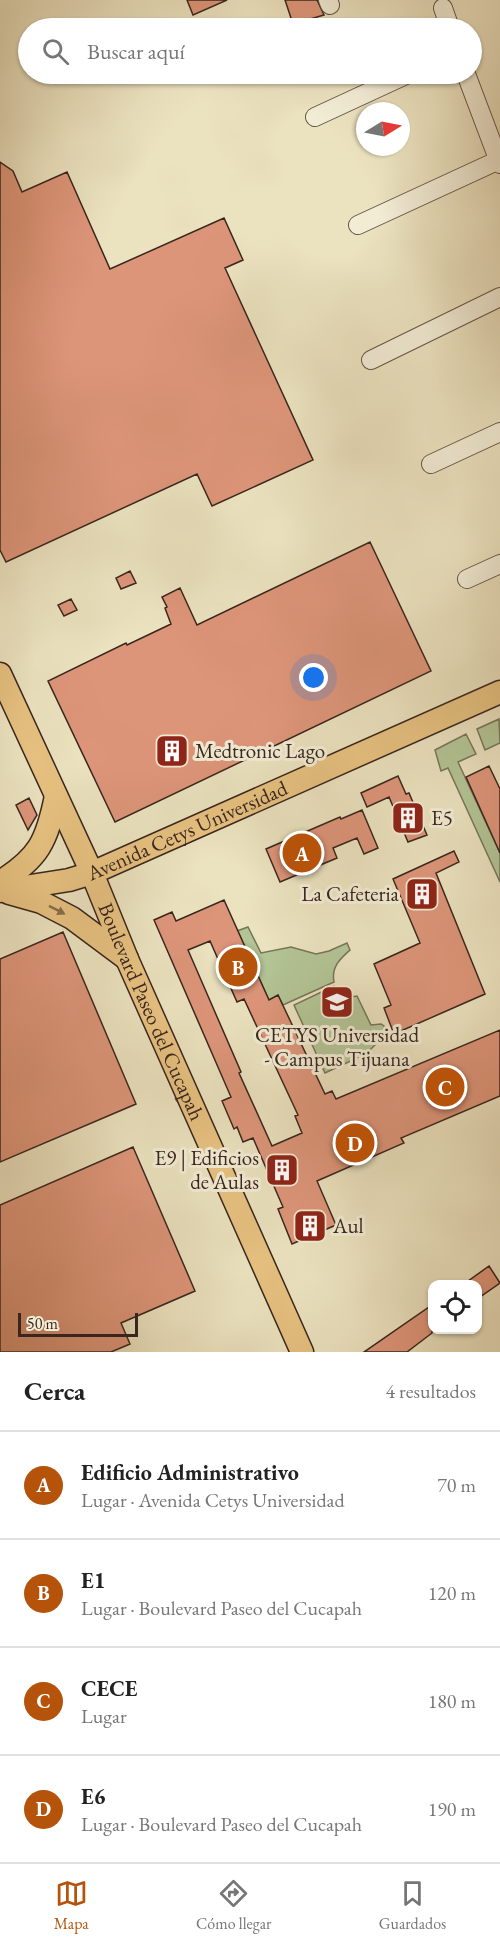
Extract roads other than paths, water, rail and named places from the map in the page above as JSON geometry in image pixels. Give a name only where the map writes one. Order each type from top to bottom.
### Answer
[{"type":"main road","name":"Boulevard Paseo del Cucapah","points":[[0,674],[92,873],[302,1352]]},
{"type":"main road","name":"Avenida Cetys Universidad","points":[[1,888],[69,880],[92,873],[500,692]]},
{"type":"main road","points":[[56,796],[51,824],[44,841],[33,857],[1,888],[41,902],[72,918],[128,959]]},
{"type":"street","points":[[443,8],[446,18]]},
{"type":"street","points":[[315,117],[386,84]]},
{"type":"street","points":[[358,225],[499,162],[470,84]]},
{"type":"street","points":[[370,360],[500,297]]},
{"type":"street","points":[[431,464],[500,432]]},
{"type":"street","points":[[467,579],[500,564]]},
{"type":"place","name":"Medtronic Lago","points":[[172,751]]},
{"type":"place","name":"E5","points":[[408,818]]},
{"type":"place","name":"Edificio Administrativo","points":[[302,853]]},
{"type":"place","name":"La Cafeteria","points":[[422,894]]},
{"type":"place","name":"E1","points":[[238,967]]},
{"type":"place","name":"CETYS Universidad - Campus Tijuana","points":[[337,1002]]},
{"type":"place","name":"CECE","points":[[445,1087]]},
{"type":"place","name":"E6","points":[[355,1143]]},
{"type":"place","name":"E9 | Edificios de Aulas","points":[[282,1170]]},
{"type":"place","name":"Aul","points":[[310,1226]]}]
